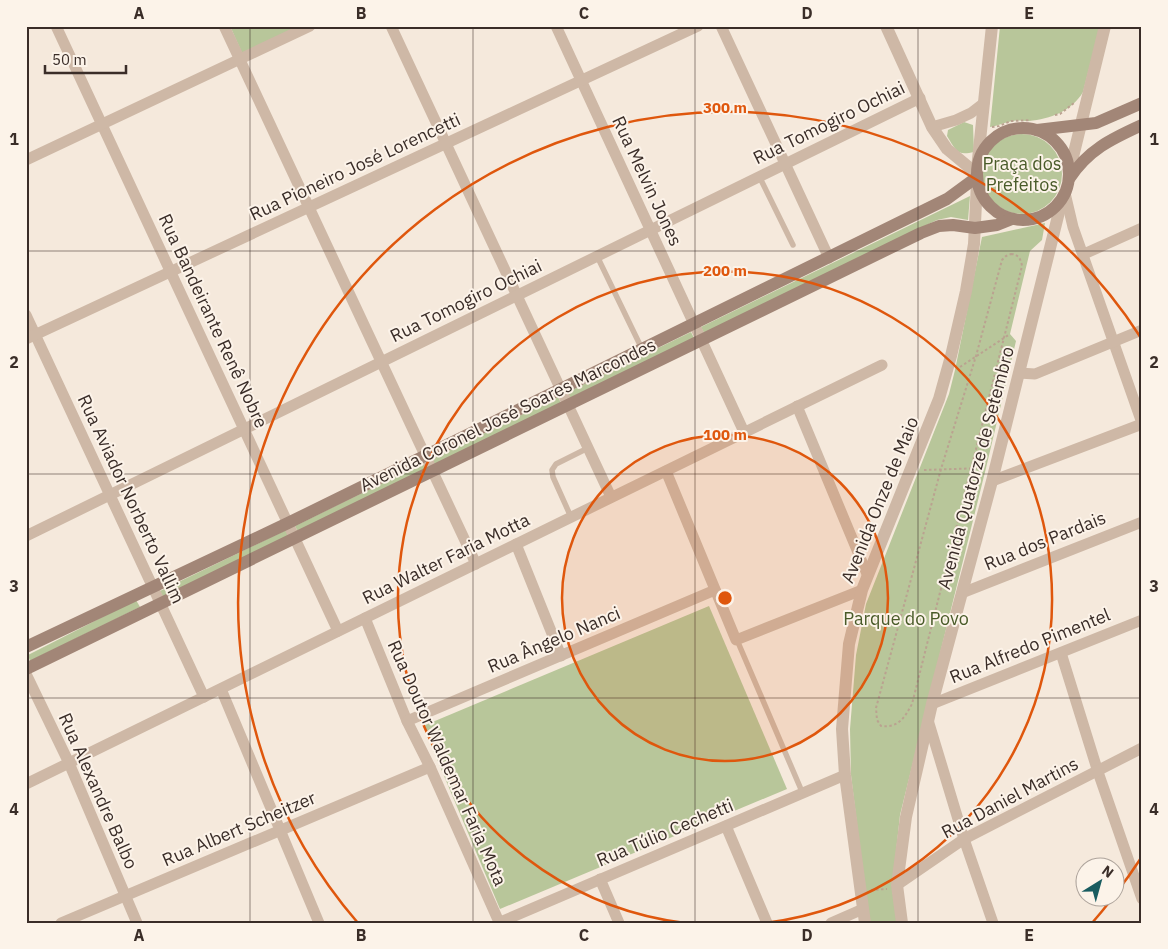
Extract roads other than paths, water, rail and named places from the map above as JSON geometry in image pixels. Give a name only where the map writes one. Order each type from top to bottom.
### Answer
[{"type":"main road","points":[[1037,124],[1062,149],[1069,174],[1064,197],[1057,207],[1044,216],[1021,221],[1012,219],[994,210],[983,197],[977,176],[981,153],[991,140],[1004,131],[1037,124],[1096,123],[1142,103]]},
{"type":"main road","points":[[1069,174],[1088,155],[1102,145],[1142,125]]},
{"type":"main road","name":"Avenida Coronel José Soares Marcondes","points":[[26,647],[288,523],[829,258],[947,199],[977,176]]},
{"type":"main road","name":"Avenida Coronel José Soares Marcondes","points":[[26,670],[939,226],[953,225],[975,228],[997,225],[1012,219]]},
{"type":"street","name":"Rua Bandeirante Renê Nobre","points":[[56,26],[338,631]]},
{"type":"street","points":[[224,26],[476,564]]},
{"type":"street","points":[[26,160],[310,26]]},
{"type":"street","points":[[391,26],[611,498]]},
{"type":"street","name":"Rua Melvin Jones","points":[[556,26],[744,432]]},
{"type":"street","name":"Rua Pioneiro José Lorencetti","points":[[31,337],[698,26]]},
{"type":"street","points":[[721,26],[829,258]]},
{"type":"street","points":[[886,26],[932,127],[947,149],[977,176]]},
{"type":"street","name":"Avenida Onze de Maio","points":[[865,923],[845,775],[842,729],[849,644],[867,574],[938,399],[959,324],[975,228],[977,176],[992,26]]},
{"type":"street","points":[[1069,174],[1105,26]]},
{"type":"street","name":"Rua Tomogiro Ochiai","points":[[26,536],[920,98]]},
{"type":"street","points":[[932,127],[956,120],[971,113],[984,103]]},
{"type":"street","points":[[992,481],[1142,423],[1112,342],[1064,197]]},
{"type":"street","name":"Avenida Quatorze de Setembro","points":[[902,923],[894,887],[906,817],[932,704],[992,481],[1064,197]]},
{"type":"street","points":[[1084,254],[1142,228]]},
{"type":"street","name":"Rua Aviador Norberto Vallim","points":[[26,316],[31,337],[110,495],[204,697]]},
{"type":"street","points":[[1019,373],[1035,374],[1142,330]]},
{"type":"street","name":"Rua Walter Faria Motta","points":[[26,784],[882,365]]},
{"type":"street","points":[[797,406],[867,574]]},
{"type":"street","points":[[666,471],[736,640],[862,590]]},
{"type":"street","name":"Rua dos Pardais","points":[[962,593],[1142,522]]},
{"type":"street","points":[[516,544],[561,656]]},
{"type":"street","name":"Rua Ângelo Nanci","points":[[407,721],[715,590]]},
{"type":"street","name":"Rua Doutor Waldemar Faria Mota","points":[[365,618],[407,721],[430,767],[498,923]]},
{"type":"street","name":"Rua Alfredo Pimentel","points":[[932,704],[1142,620]]},
{"type":"street","points":[[1062,653],[1098,772],[1142,899]]},
{"type":"street","name":"Rua Alexandre Balbo","points":[[26,674],[68,763],[137,923]]},
{"type":"street","points":[[220,689],[319,923]]},
{"type":"street","points":[[928,720],[964,838],[993,923]]},
{"type":"street","name":"Rua Daniel Martins","points":[[894,887],[964,838],[1098,772],[1142,748]]},
{"type":"street","name":"Rua Albert Scheitzer","points":[[60,923],[430,767]]},
{"type":"street","name":"Rua Túlio Cechetti","points":[[498,923],[845,775]]},
{"type":"street","points":[[726,826],[767,923]]},
{"type":"street","points":[[600,879],[619,923]]},
{"type":"street","points":[[831,923],[863,909]]},
{"type":"lane","points":[[760,178],[793,245]]},
{"type":"lane","points":[[597,256],[642,349]]},
{"type":"lane","points":[[571,517],[552,477],[552,470],[556,464],[588,448]]},
{"type":"lane","points":[[736,640],[803,794]]},
{"type":"park label","name":"Praça dos Prefeitos","points":[[1022,174]]},
{"type":"park label","name":"Parque do Povo","points":[[906,619]]}]
